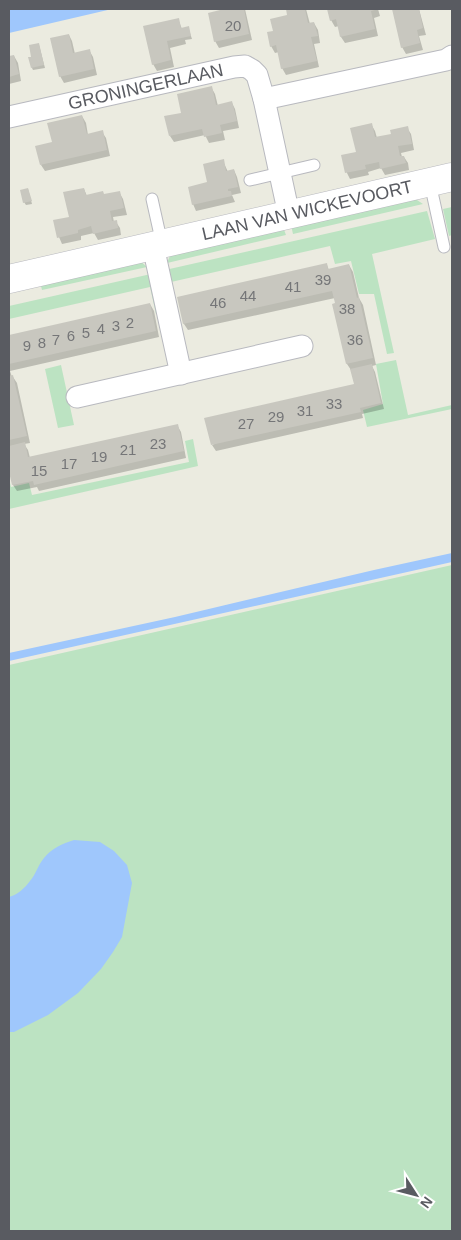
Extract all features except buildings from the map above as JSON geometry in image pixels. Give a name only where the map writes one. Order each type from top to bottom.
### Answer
[{"type":"street","points":[[264,99],[446,60],[452,56]]},
{"type":"street","name":"GRONINGERLAAN","points":[[9,117],[234,66],[245,66],[257,75],[289,215]]},
{"type":"street","name":"LAAN VAN WICKEVOORT","points":[[9,279],[441,180]]},
{"type":"street","points":[[158,245],[182,374]]},
{"type":"street","points":[[77,397],[302,346]]},
{"type":"lane","points":[[250,180],[314,165]]},
{"type":"lane","points":[[441,180],[444,247]]},
{"type":"lane","points":[[152,199],[158,245]]},
{"type":"green space","points":[[414,198],[423,204],[293,234],[291,225]]},
{"type":"green space","points":[[452,207],[452,235],[449,236],[443,209]]},
{"type":"green space","points":[[427,211],[435,239],[372,254],[394,353],[387,354],[374,294],[359,294],[351,261],[335,264],[330,246],[171,282],[165,270]]},
{"type":"green space","points":[[283,227],[286,235],[167,263],[171,253]]},
{"type":"green space","points":[[139,260],[147,267],[42,290],[40,282]]},
{"type":"green space","points":[[151,274],[159,314],[156,314],[150,287],[9,319],[9,306]]},
{"type":"green space","points":[[396,360],[408,415],[452,405],[452,409],[367,427],[363,410],[383,404],[376,364]]},
{"type":"green space","points":[[61,365],[74,425],[58,428],[45,369]]},
{"type":"green space","points":[[193,439],[198,466],[9,509],[9,479],[11,487],[29,483],[32,495],[189,462],[185,441]]},
{"type":"green space","points":[[452,565],[452,1231],[9,1231],[9,665]]},
{"type":"water","points":[[9,9],[112,9],[9,33]]},
{"type":"water","points":[[452,553],[452,562],[9,661],[9,653]]},
{"type":"water","points":[[74,840],[100,842],[114,851],[127,865],[132,883],[122,937],[101,969],[78,993],[48,1015],[14,1032],[9,1032],[9,897],[18,893],[26,886],[50,852]]}]
